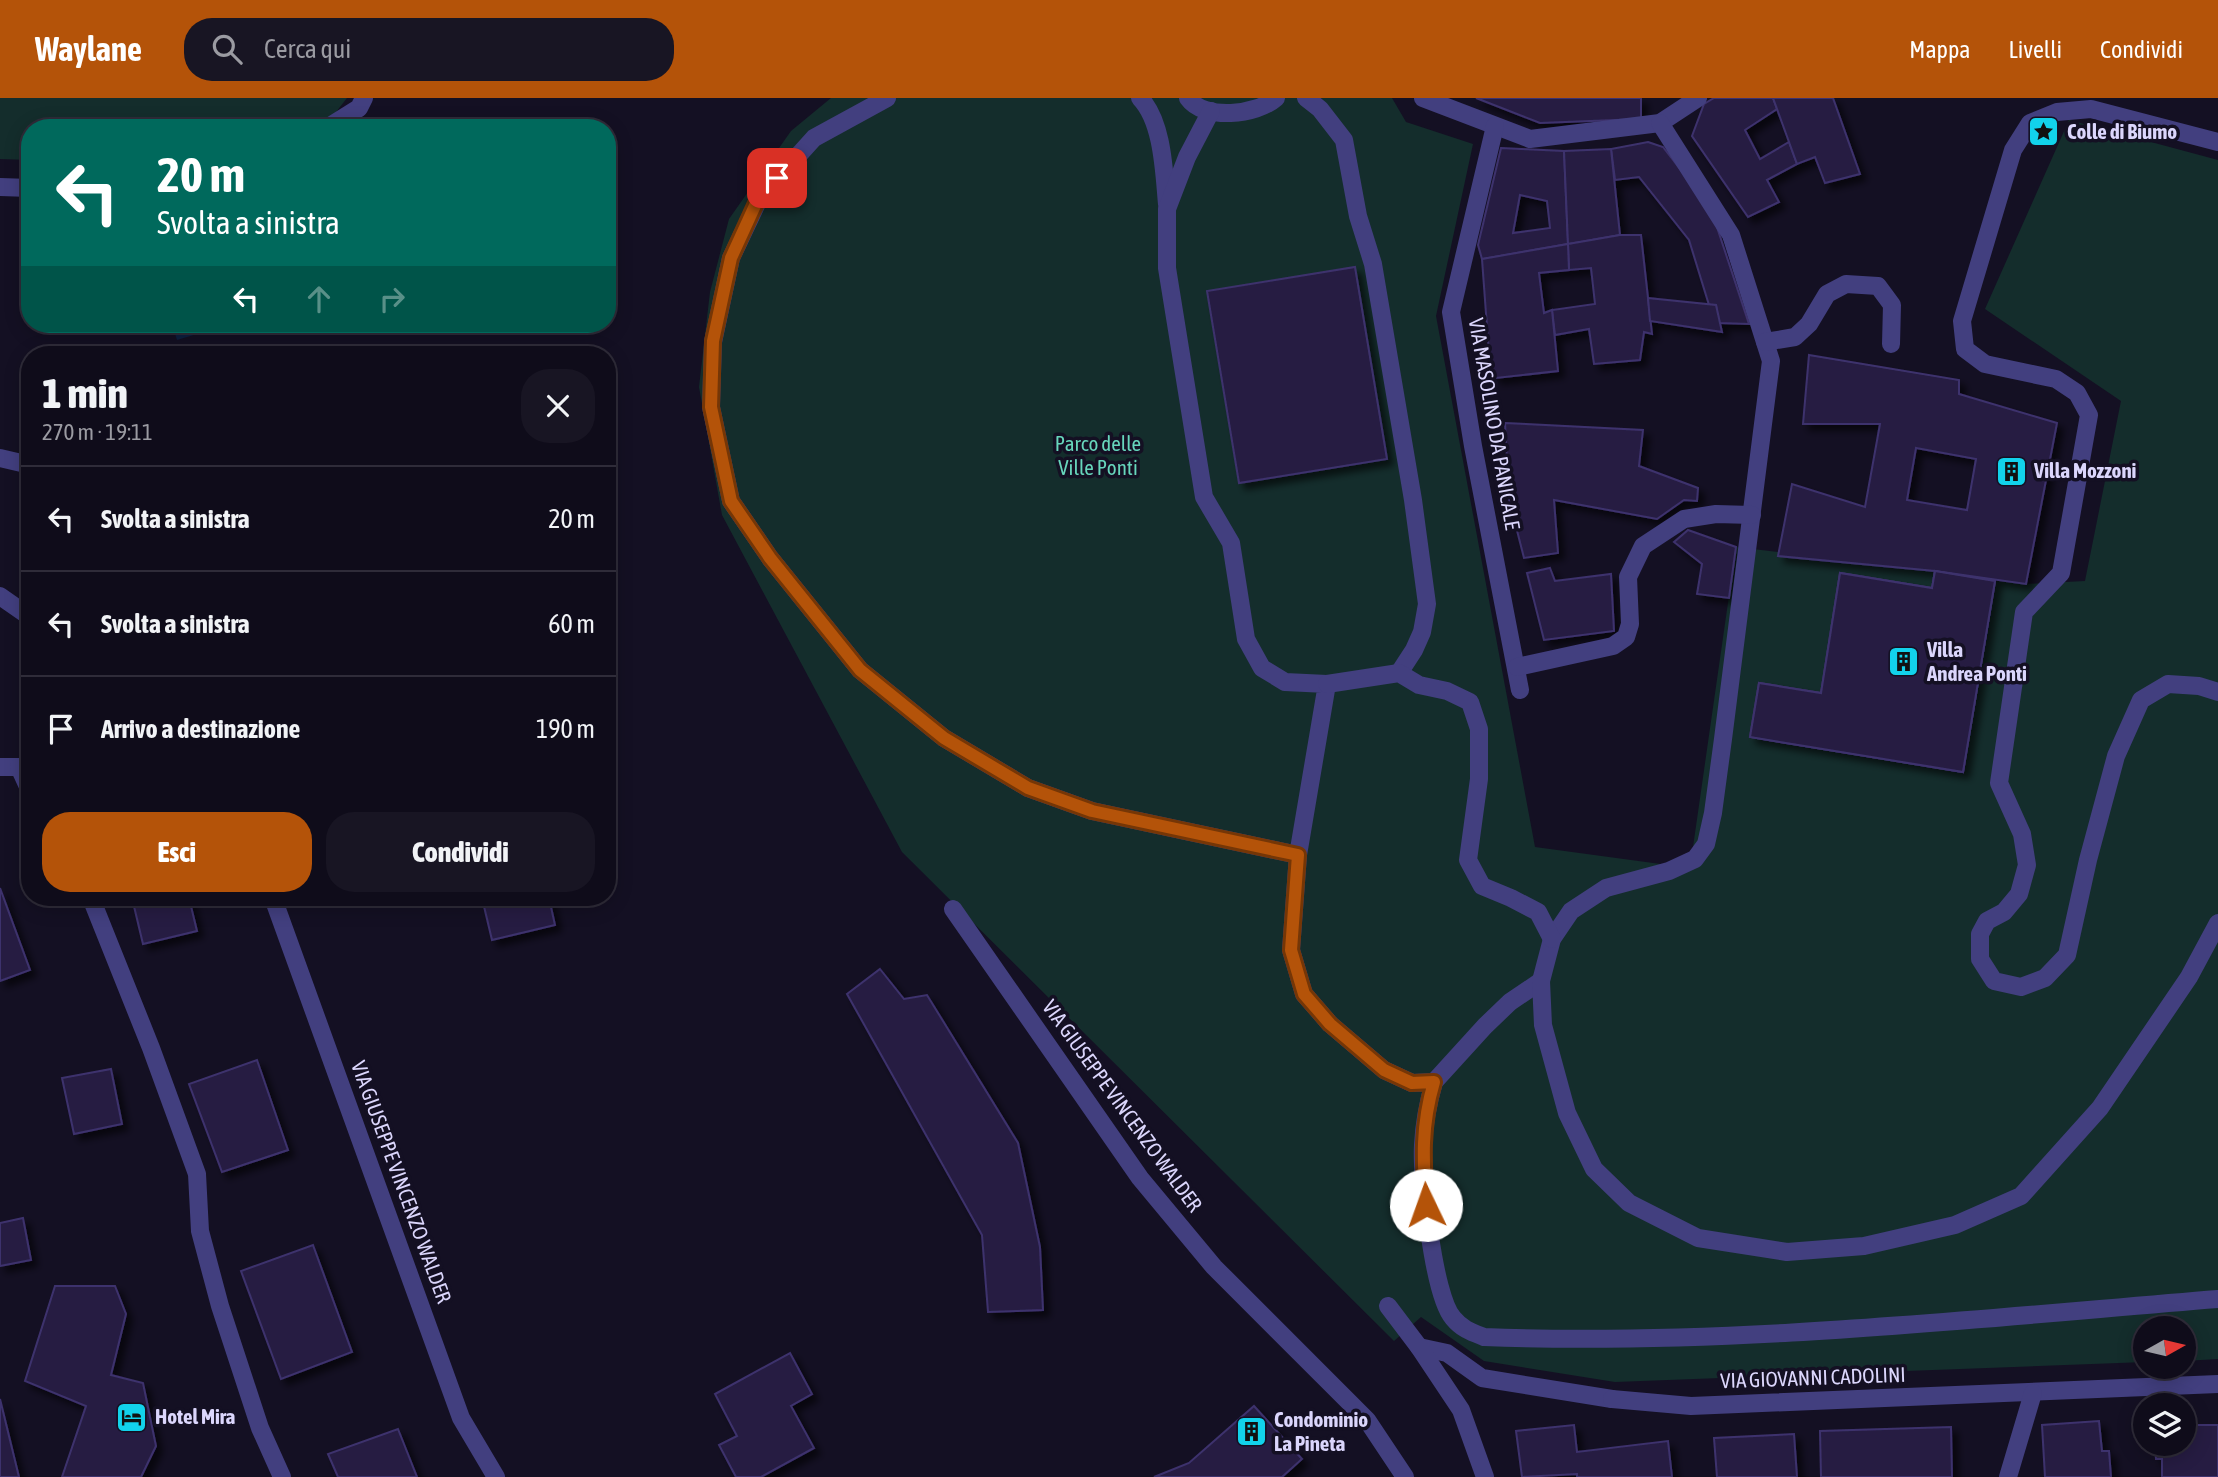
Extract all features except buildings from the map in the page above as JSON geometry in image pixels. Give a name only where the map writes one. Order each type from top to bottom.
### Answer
[{"type":"street","points":[[341,119],[359,108],[364,98]]},
{"type":"street","points":[[887,98],[814,138],[758,199],[731,258],[713,341],[711,407],[731,501],[770,558],[860,670],[944,738],[1028,788],[1092,811],[1298,855]]},
{"type":"street","points":[[1140,98],[1149,107],[1162,152],[1167,209],[1167,268],[1204,497],[1231,542],[1246,639],[1262,668],[1285,682],[1327,684],[1399,673],[1419,685],[1447,691],[1470,702],[1479,729],[1479,779],[1468,860],[1482,886],[1538,912],[1552,939]]},
{"type":"street","points":[[1188,98],[1210,111],[1233,113],[1257,108],[1276,98]]},
{"type":"street","points":[[1306,98],[1320,110],[1344,140],[1358,216],[1373,264],[1410,487],[1427,604],[1422,632],[1415,650],[1399,673]]},
{"type":"street","points":[[1423,98],[1530,139],[1660,124],[1698,98]]},
{"type":"street","points":[[2218,142],[2091,109],[2057,112],[2029,124],[2013,150],[1962,321],[1965,348],[1985,363],[2056,379],[2077,393],[2089,415],[2061,573],[2024,612],[1999,783],[2022,834],[2027,865],[2019,894],[2004,912],[1987,920],[1980,933],[1980,959],[1994,981],[2021,987],[2045,978],[2067,955],[2088,860],[2116,756],[2141,700],[2168,684],[2199,686],[2218,692]]},
{"type":"street","points":[[1167,209],[1187,157],[1210,111]]},
{"type":"street","points":[[1660,124],[1731,235],[1771,361],[1716,788],[1706,844],[1695,859],[1669,871],[1606,888],[1571,911],[1552,939],[1541,981],[1543,1025],[1567,1113],[1594,1169],[1629,1203],[1698,1238],[1787,1252],[1852,1247],[1955,1225],[2021,1196],[2100,1108],[2189,977],[2218,923]]},
{"type":"street","name":"VIA MASOLINO DA PANICALE","points":[[1495,126],[1451,312],[1473,446],[1520,690]]},
{"type":"street","points":[[0,187],[21,188]]},
{"type":"street","points":[[1765,342],[1795,337],[1809,324],[1827,294],[1846,284],[1878,286],[1892,305],[1891,345]]},
{"type":"street","points":[[0,458],[21,464]]},
{"type":"street","points":[[1517,667],[1613,646],[1626,637],[1630,624],[1628,577],[1643,546],[1684,519],[1716,514],[1752,515]]},
{"type":"street","points":[[0,596],[21,611]]},
{"type":"street","points":[[1327,684],[1298,855],[1291,950],[1304,994],[1330,1024],[1384,1070],[1412,1083],[1434,1082]]},
{"type":"street","points":[[0,767],[21,767]]},
{"type":"street","points":[[94,906],[151,1048],[197,1174],[200,1231],[220,1306],[260,1427],[282,1477]]},
{"type":"street","name":"VIA GIUSEPPE VINCENZO WALDER","points":[[276,906],[461,1418],[496,1477]]},
{"type":"street","name":"VIA GIUSEPPE VINCENZO WALDER","points":[[953,909],[1140,1178],[1214,1267],[1367,1420],[1405,1477]]},
{"type":"street","points":[[1541,981],[1510,1002],[1434,1082],[1426,1109],[1423,1148],[1426,1205],[1441,1295],[1451,1316],[1464,1330],[1484,1337],[1634,1338],[1812,1332],[2218,1299]]},
{"type":"street","points":[[1388,1306],[1461,1410],[1485,1477]]},
{"type":"street","name":"VIA GIOVANNI CADOLINI","points":[[1419,1347],[1447,1353],[1482,1378],[1612,1399],[1691,1406],[2218,1384]]},
{"type":"street","points":[[2008,1477],[2033,1393]]},
{"type":"green space","points":[[0,98],[347,98],[331,119],[21,119],[21,160],[0,159]]},
{"type":"green space","name":"Parco delle Ville Ponti","points":[[831,98],[1392,98],[1406,122],[1473,144],[1436,316],[1535,847],[1690,868],[1736,547],[1935,571],[1995,581],[2026,584],[2085,581],[2121,401],[1985,309],[2069,120],[2218,160],[2218,1359],[2196,1360],[2196,1316],[2133,1316],[2133,1362],[1615,1382],[1484,1361],[1421,1317],[1394,1341],[902,852],[722,515],[699,387],[710,292],[729,219],[791,131]]},
{"type":"water","points":[[175,333],[200,333],[177,340]]},
{"type":"place","name":"Colle di Biumo","points":[[2044,132]]},
{"type":"place","name":"Villa Mozzoni","points":[[2011,471]]},
{"type":"place","name":"Villa Andrea Ponti","points":[[1904,662]]},
{"type":"place","name":"Hotel Mira","points":[[132,1417]]},
{"type":"place","name":"Condominio La Pineta","points":[[1251,1432]]},
{"type":"route","points":[[777,178],[758,199],[731,258],[713,341],[711,407],[731,501],[770,558],[860,670],[944,738],[1028,788],[1092,811],[1298,855],[1291,950],[1304,994],[1330,1024],[1384,1070],[1412,1083],[1434,1082],[1426,1109],[1423,1148],[1426,1205]]}]
